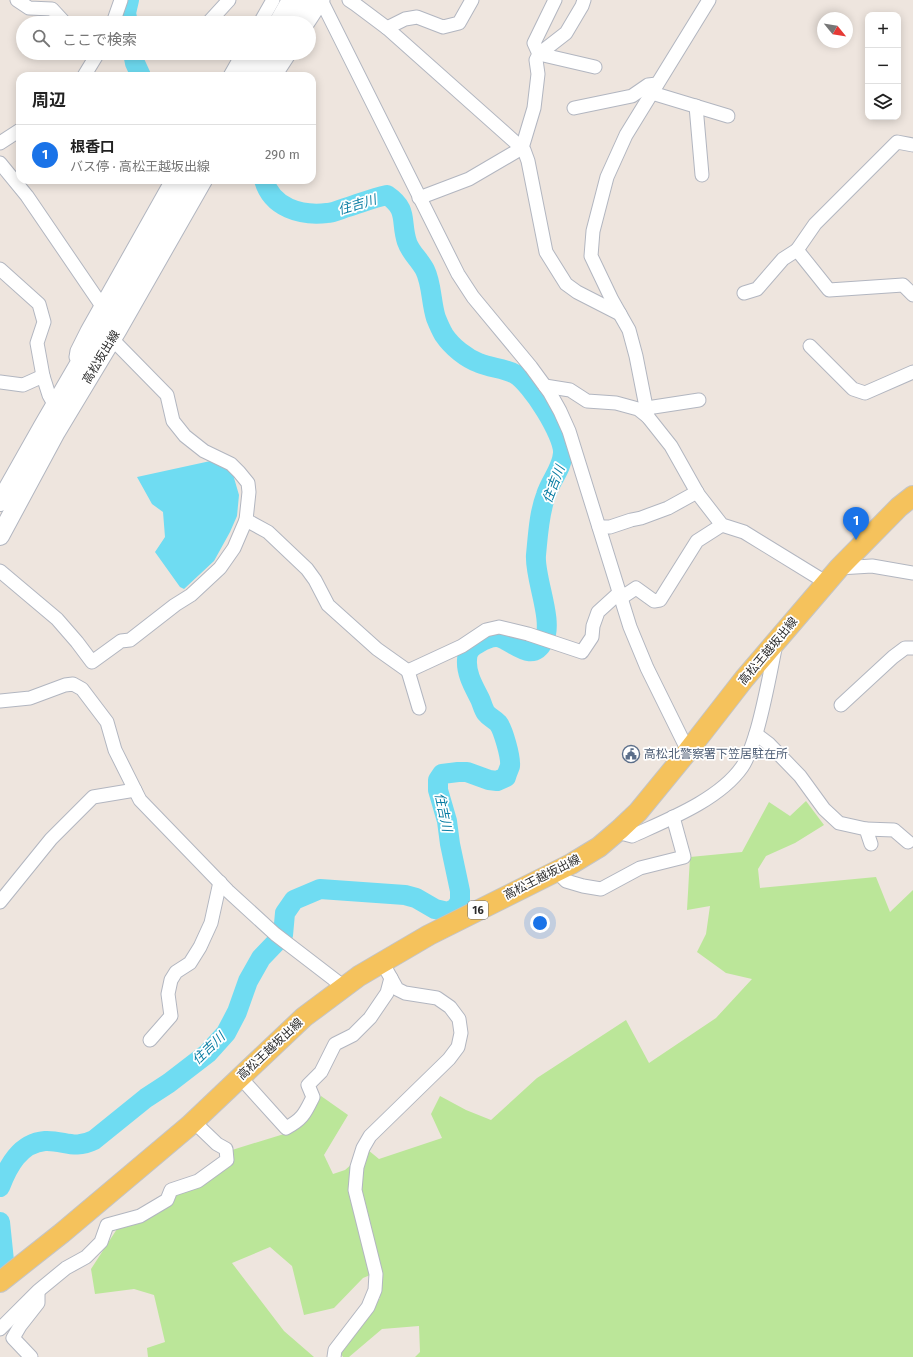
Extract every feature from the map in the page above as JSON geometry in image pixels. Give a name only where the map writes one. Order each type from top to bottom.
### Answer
[{"type":"main road","points":[[282,16],[291,0]]},
{"type":"main road","points":[[301,16],[318,0]]},
{"type":"main road","points":[[249,72],[256,60]]},
{"type":"main road","points":[[265,72],[273,60]]},
{"type":"main road","name":"高松坂出線","points":[[0,536],[59,412],[75,371],[184,184]]},
{"type":"main road","name":"高松坂出線","points":[[0,502],[59,412],[115,334],[201,184]]},
{"type":"main road","name":"高松王越坂出線","points":[[3,1275],[109,1193],[193,1121],[304,1017],[359,976],[387,970],[429,935],[556,872],[598,847],[617,832],[638,812],[744,679],[840,568],[899,507],[913,496]]},
{"type":"street","points":[[17,0],[29,8],[52,9],[58,16]]},
{"type":"street","points":[[115,16],[121,0]]},
{"type":"street","points":[[214,16],[229,0]]},
{"type":"street","points":[[264,16],[273,0]]},
{"type":"street","points":[[311,16],[318,0]]},
{"type":"street","points":[[318,0],[458,274],[545,386],[560,411],[569,431],[630,627],[647,668],[688,751]]},
{"type":"street","points":[[349,0],[387,28],[524,150],[528,161],[546,252],[566,284],[577,292],[620,314]]},
{"type":"street","points":[[387,28],[406,19],[417,17],[443,27],[459,23],[472,0]]},
{"type":"street","points":[[555,0],[534,43],[540,54],[595,67]]},
{"type":"street","points":[[419,198],[468,179],[522,148],[534,108],[538,74],[536,60],[540,54],[566,33],[584,0]]},
{"type":"street","points":[[709,0],[626,135],[607,177],[593,231],[591,256],[629,330],[648,412],[671,446],[696,492],[722,525],[744,532],[827,583]]},
{"type":"street","points":[[86,72],[94,60]]},
{"type":"street","points":[[232,72],[239,60]]},
{"type":"street","points":[[278,72],[286,60]]},
{"type":"street","points":[[574,108],[632,96],[648,85],[696,106],[728,116]]},
{"type":"street","points":[[696,106],[702,175]]},
{"type":"street","points":[[0,143],[16,133]]},
{"type":"street","points":[[744,293],[757,289],[783,259],[797,250],[815,224],[897,142],[913,145]]},
{"type":"street","points":[[0,163],[16,183]]},
{"type":"street","points":[[17,184],[27,196],[102,306]]},
{"type":"street","points":[[75,371],[77,351],[170,184]]},
{"type":"street","points":[[0,570],[57,619],[92,662],[122,641],[130,640],[175,605],[191,595],[220,568],[234,548],[246,520],[249,492],[248,483],[231,464],[204,451],[185,436],[173,421],[168,395],[115,334],[128,318],[210,184]]},
{"type":"street","points":[[797,250],[829,290],[903,285],[913,295]]},
{"type":"street","points":[[0,269],[39,304],[44,322],[37,343],[43,376],[49,395],[59,412]]},
{"type":"street","points":[[810,346],[853,389],[865,393],[913,372]]},
{"type":"street","points":[[0,382],[23,385],[43,376]]},
{"type":"street","points":[[545,386],[570,390],[586,401],[616,403],[648,412],[699,400]]},
{"type":"street","points":[[599,527],[610,527],[641,518],[668,508],[696,492]]},
{"type":"street","points":[[246,520],[268,532],[307,569],[316,580],[328,606],[376,649],[408,671],[420,708]]},
{"type":"street","points":[[408,671],[462,646],[486,630],[499,627],[528,634],[582,652],[592,637],[593,626],[598,612],[620,595],[636,588],[654,601],[660,600],[696,541],[722,525]]},
{"type":"street","points":[[840,568],[872,566],[913,573]]},
{"type":"street","points":[[617,832],[632,836],[673,817],[709,798],[730,781],[742,767],[752,747],[763,710],[777,640]]},
{"type":"street","points":[[841,705],[893,657],[905,648],[913,648]]},
{"type":"street","points":[[0,701],[30,698],[65,685],[73,684],[82,689],[107,722],[115,750],[140,800],[220,882],[274,934],[344,987]]},
{"type":"street","points":[[756,734],[769,744],[794,771],[824,809],[839,823],[866,829],[894,830],[908,842]]},
{"type":"street","points":[[0,902],[51,839],[93,797],[135,790]]},
{"type":"street","points":[[556,872],[566,880],[583,886],[601,889],[640,868],[684,857],[673,817]]},
{"type":"street","points":[[866,829],[871,844]]},
{"type":"street","points":[[150,1040],[171,1016],[168,994],[171,980],[176,972],[190,963],[200,947],[211,923],[220,882]]},
{"type":"street","points":[[240,1077],[286,1128],[297,1122],[304,1114],[313,1097],[308,1085],[321,1072],[335,1044],[353,1035],[370,1018],[387,993],[387,970]]},
{"type":"street","points":[[334,1357],[335,1350],[368,1307],[375,1290],[376,1274],[355,1190],[357,1167],[363,1148],[370,1136],[449,1059],[458,1047],[461,1033],[459,1019],[450,1007],[437,998],[405,993],[397,989],[387,970]]},
{"type":"street","points":[[0,1329],[38,1291],[66,1268],[86,1257],[101,1242],[107,1225],[140,1216],[166,1200],[171,1190],[198,1181],[226,1160],[226,1149],[217,1144],[193,1121]]},
{"type":"street","points":[[31,1357],[13,1338],[20,1326],[38,1303],[38,1291]]},
{"type":"green space","points":[[806,801],[824,825],[795,843],[766,856],[758,869],[760,888],[876,877],[890,912],[913,890],[913,1357],[415,1357],[420,1352],[419,1326],[382,1329],[349,1357],[343,1357],[340,1352],[380,1298],[380,1271],[363,1278],[334,1308],[304,1315],[292,1266],[270,1247],[232,1263],[284,1331],[314,1357],[148,1357],[147,1348],[165,1342],[154,1295],[134,1289],[95,1294],[91,1269],[117,1229],[163,1208],[173,1192],[232,1150],[284,1134],[307,1118],[321,1096],[348,1115],[324,1155],[333,1174],[345,1170],[368,1150],[379,1159],[442,1138],[431,1114],[440,1096],[466,1110],[491,1120],[537,1078],[626,1020],[649,1063],[716,1018],[752,979],[726,973],[697,952],[706,934],[710,906],[687,910],[690,857],[742,852],[769,802],[790,816]]},
{"type":"water","points":[[215,460],[232,471],[239,495],[237,516],[214,561],[184,589],[180,587],[155,552],[165,537],[163,512],[152,504],[137,477]]},
{"type":"waterway","name":"住吉川","points":[[127,16],[129,0]]},
{"type":"waterway","name":"住吉川","points":[[134,60],[139,72]]},
{"type":"waterway","name":"住吉川","points":[[0,1187],[11,1164],[16,1157],[29,1146],[45,1141],[81,1144],[94,1140],[146,1098],[169,1083],[208,1053],[226,1033],[237,1012],[248,981],[261,958],[283,935],[285,913],[294,900],[320,889],[405,895],[416,898],[435,909],[448,912],[456,908],[460,901],[460,891],[450,844],[447,821],[438,790],[438,780],[442,774],[467,772],[489,780],[497,781],[506,777],[510,766],[508,750],[500,726],[485,711],[471,680],[467,665],[467,657],[472,648],[491,638],[502,638],[527,651],[533,651],[539,648],[544,640],[547,622],[536,564],[539,524],[548,490],[558,470],[563,453],[558,434],[545,410],[522,379],[506,370],[474,361],[455,348],[444,335],[436,318],[427,275],[423,266],[408,246],[403,216],[394,200],[387,195],[332,212],[317,214],[307,213],[281,204],[268,190],[266,184]]},
{"type":"waterway","name":"住吉川","points":[[0,1222],[4,1261],[0,1265]]},
{"type":"place","name":"根香口","points":[[856,540]]},
{"type":"place","name":"高松北警察署下笠居駐在所","points":[[631,754]]}]
